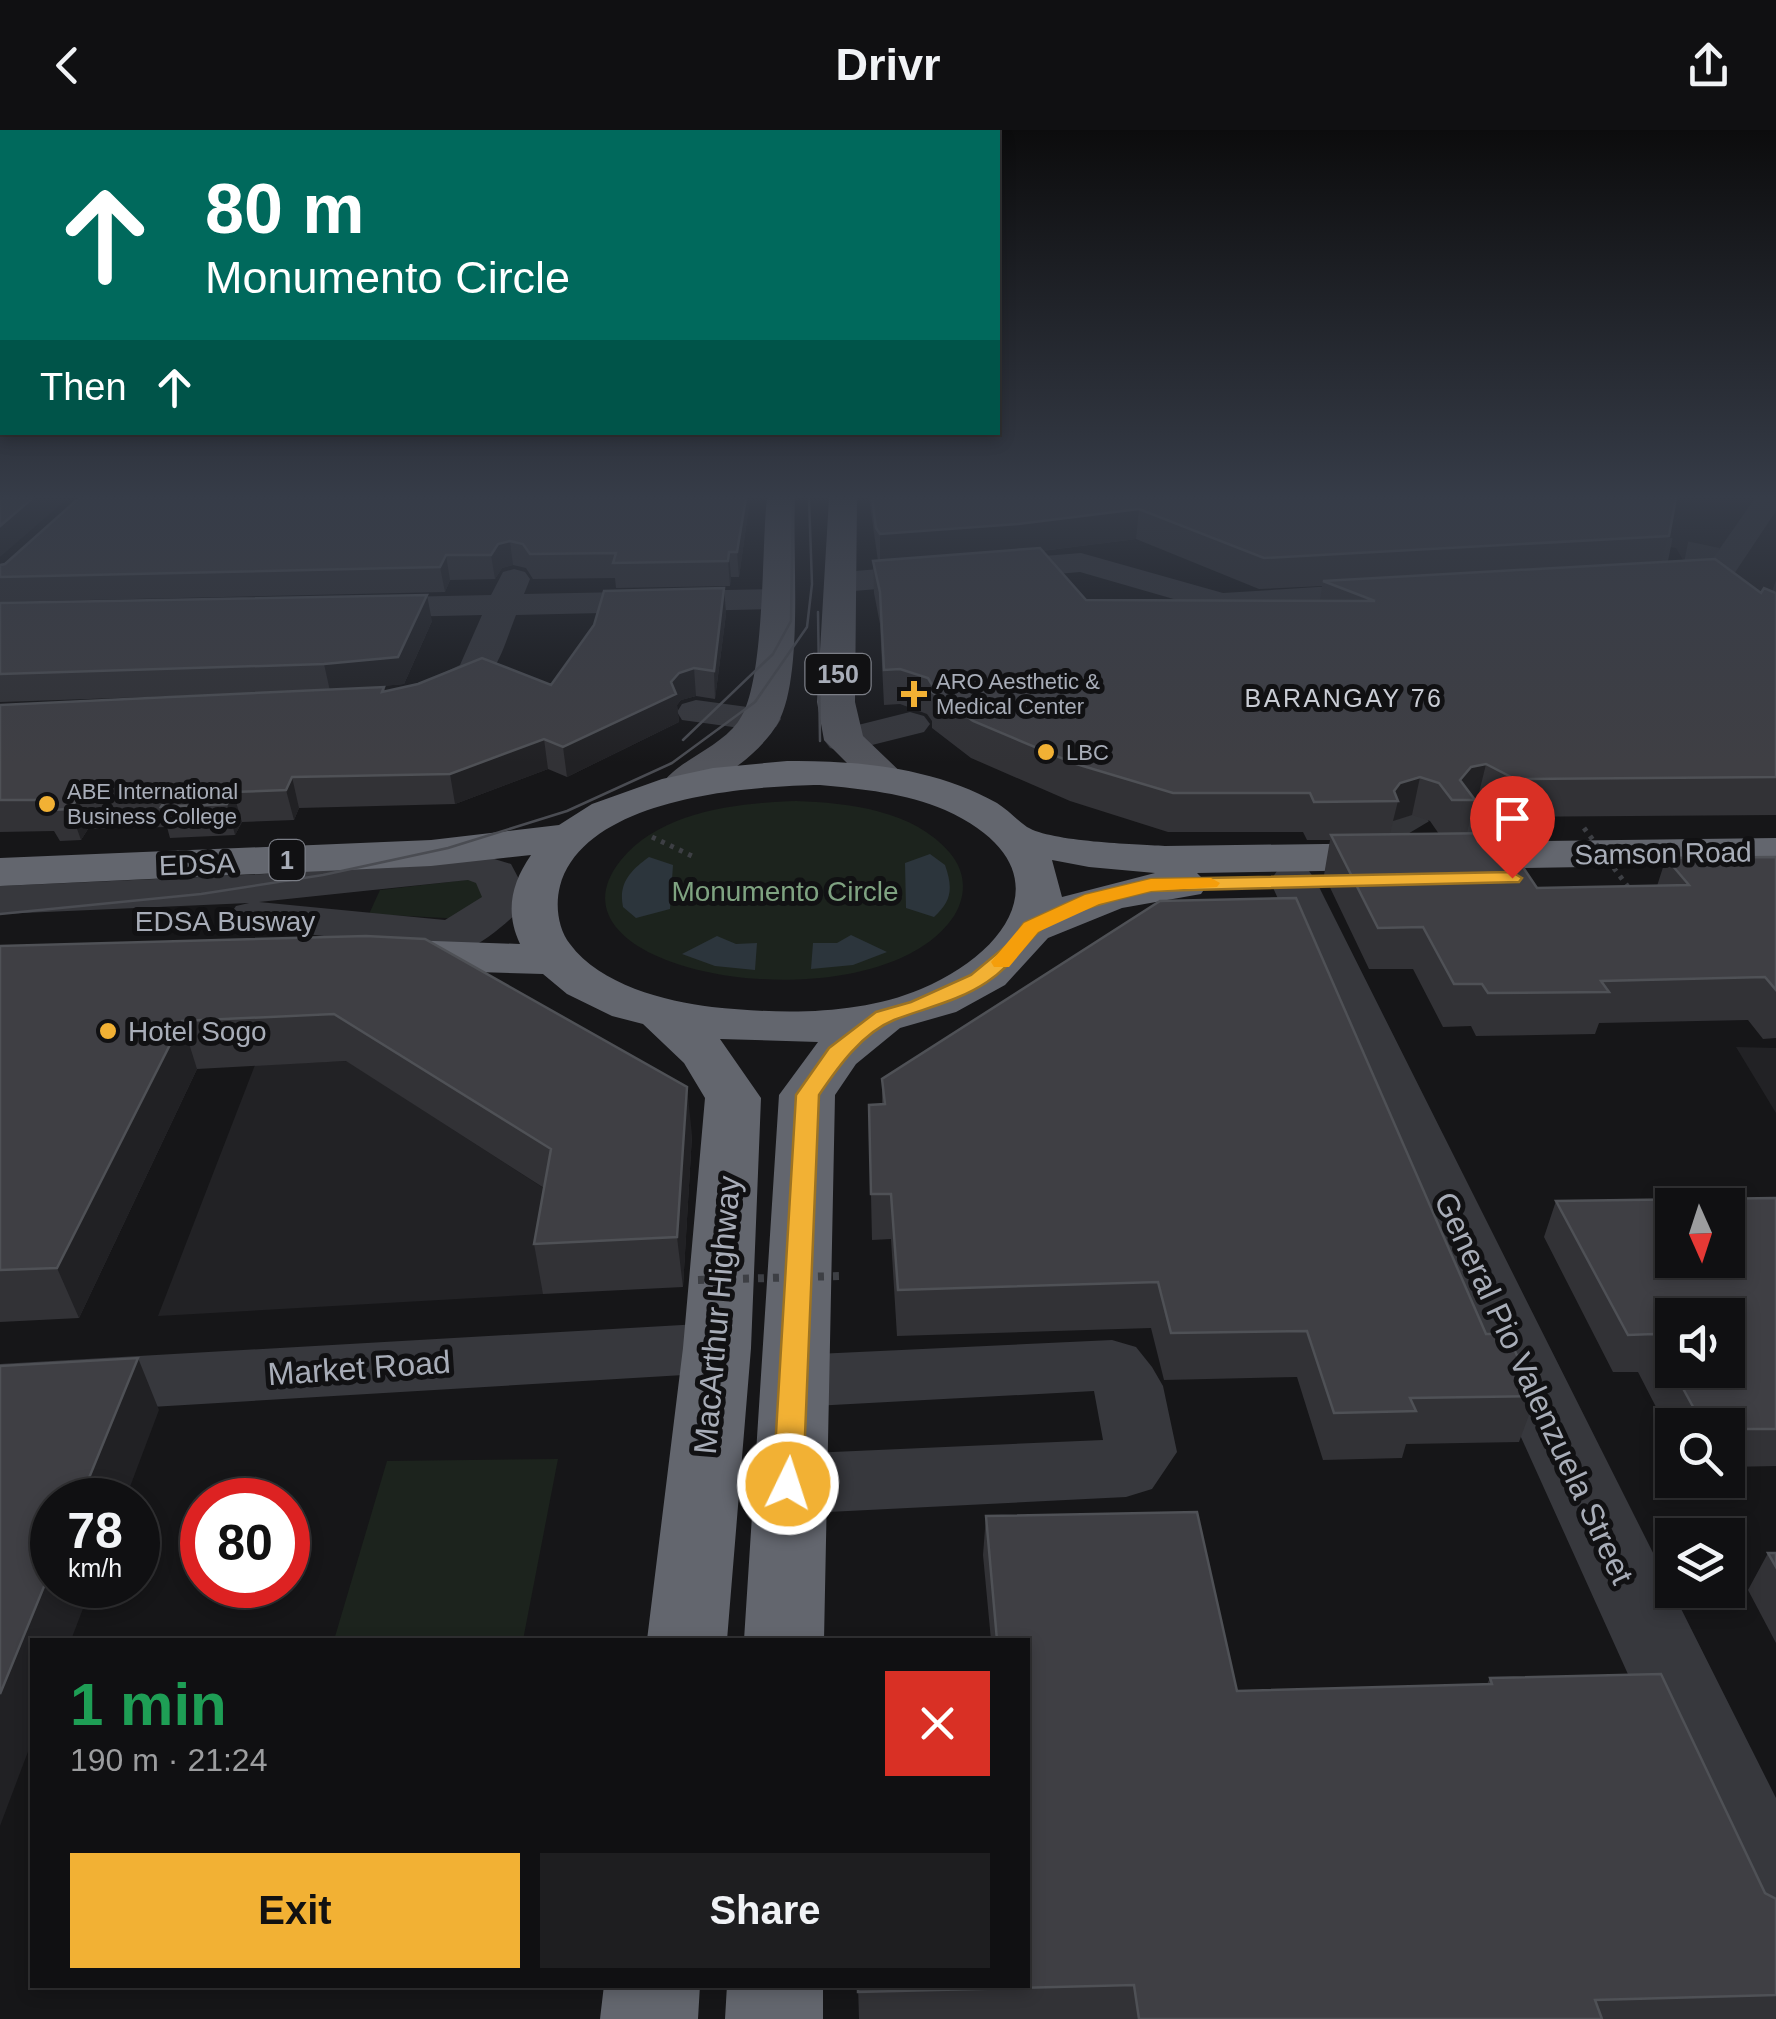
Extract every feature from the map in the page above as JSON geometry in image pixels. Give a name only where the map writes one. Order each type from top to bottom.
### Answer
[{"type":"highway","name":"1","points":[[785,772],[889,780],[960,803],[1013,838],[1037,877],[1037,910],[1031,928],[1018,946],[978,979],[919,1006],[883,1016],[795,1028],[705,1024],[664,1016],[600,992],[556,960],[543,942],[534,920],[540,876],[573,837],[621,808],[682,786],[785,772]]},
{"type":"highway","name":"EDSA","points":[[0,872],[452,860],[573,837]]},
{"type":"highway","name":"Samson Road","points":[[1013,838],[1089,854],[1165,860],[1420,844],[1505,856],[1776,852]]},
{"type":"highway","name":"Samson Road","points":[[1031,928],[1092,900],[1151,885],[1776,873]]},
{"type":"highway","points":[[224,954],[435,945],[556,960]]},
{"type":"highway","name":"MacArthur Highway","points":[[664,1016],[705,1054],[733,1098],[717,1348],[687,1638]]},
{"type":"highway","name":"1","points":[[784,1638],[807,1095],[837,1052],[883,1016]]},
{"type":"highway","points":[[648,2019],[652,1988]]},
{"type":"highway","points":[[774,2019],[775,1988]]},
{"type":"main road","name":"150","points":[[762,719],[776,586]]},
{"type":"main road","name":"150","points":[[842,586],[836,702],[844,740]]},
{"type":"main road","points":[[682,786],[714,765],[762,719]]},
{"type":"main road","points":[[844,740],[889,780]]},
{"type":"street","points":[[332,608],[510,592],[732,586]]},
{"type":"street","points":[[1164,586],[1222,603],[1421,591]]},
{"type":"street","points":[[1738,586],[1776,617]]},
{"type":"street","points":[[393,703],[442,691],[476,671],[510,592]]},
{"type":"street","points":[[696,712],[762,719]]},
{"type":"street","points":[[844,740],[910,724]]},
{"type":"street","points":[[1478,818],[1505,856]]},
{"type":"street","points":[[435,945],[496,910],[506,898],[503,884],[495,874],[452,860]]},
{"type":"street","name":"EDSA Busway","points":[[0,900],[287,887],[452,860]]},
{"type":"street","name":"General Pio Valenzuela Street","points":[[1293,881],[1776,1896]]},
{"type":"street","name":"EDSA Busway","points":[[0,926],[249,916],[435,945]]},
{"type":"street","name":"Market Road","points":[[0,1390],[717,1348]]},
{"type":"street","points":[[788,1484],[1126,1468],[1141,1452],[1128,1386],[1112,1366],[795,1381]]},
{"type":"path","points":[[1584,828],[1632,892]]},
{"type":"path","points":[[650,836],[692,856]]},
{"type":"path","points":[[698,1280],[839,1276]]},
{"type":"shaded area","points":[[1698,586],[1776,586],[1776,719]]},
{"type":"shaded area","points":[[930,854],[945,865],[950,887],[948,900],[934,917],[906,908],[905,863]]},
{"type":"shaded area","points":[[649,857],[673,865],[670,909],[636,918],[623,907],[622,891],[632,872]]},
{"type":"shaded area","points":[[851,935],[887,952],[853,965],[811,969],[813,943],[837,943]]},
{"type":"shaded area","points":[[717,936],[736,944],[757,943],[755,970],[715,966],[682,954]]},
{"type":"shaded area","points":[[1736,1047],[1776,1048],[1776,1113]]},
{"type":"shaded area","points":[[347,1061],[559,1198],[543,1294],[158,1316],[255,1065]]},
{"type":"green space","name":"Monumento Circle","points":[[796,801],[879,812],[918,827],[935,839],[950,853],[962,876],[961,900],[954,916],[914,951],[857,972],[790,980],[724,975],[665,959],[623,934],[605,901],[621,860],[638,843],[657,830],[702,813]]},
{"type":"green space","points":[[474,879],[486,893],[464,919],[369,914],[380,890]]},
{"type":"green space","points":[[558,1459],[523,1638],[335,1638],[387,1461]]},
{"type":"building","points":[[879,586],[1074,586],[1086,600],[1375,601],[1336,586],[1752,586],[1761,593],[1764,588],[1776,593],[1776,777],[1515,779],[1486,764],[1471,767],[1460,780],[1475,800],[1452,800],[1439,783],[1420,777],[1400,783],[1394,791],[1398,801],[1314,802],[1310,793],[1173,793],[1073,763],[973,721],[932,692],[934,688],[928,678],[900,669],[884,670]]},
{"type":"building","points":[[724,588],[714,671],[694,668],[679,673],[671,682],[676,694],[563,747],[544,739],[450,774],[292,777],[286,790],[233,792],[227,804],[161,807],[168,796],[78,798],[70,809],[50,810],[43,800],[0,800],[0,705],[384,687],[382,692],[418,684],[482,658],[551,685],[594,625],[604,591]]},
{"type":"building","points":[[427,595],[398,657],[324,664],[0,674],[0,603]]},
{"type":"building","points":[[1500,833],[1537,888],[1689,885],[1666,858],[1776,857],[1776,990],[1765,977],[1601,981],[1609,992],[1488,993],[1482,984],[1454,984],[1423,927],[1378,928],[1331,835]]},
{"type":"building","points":[[1296,898],[1486,1334],[1507,1334],[1536,1396],[1410,1398],[1416,1411],[1334,1413],[1307,1331],[1171,1333],[1158,1282],[898,1290],[891,1194],[871,1194],[869,1105],[885,1104],[882,1079],[1160,901]]},
{"type":"building","points":[[366,936],[425,939],[687,1087],[677,1237],[534,1244],[551,1149],[334,1014],[182,1021],[57,1268],[0,1270],[0,946]]},
{"type":"building","points":[[1745,1198],[1776,1198],[1776,1429],[1745,1429],[1745,1408],[1694,1408],[1683,1388],[1745,1388],[1745,1298],[1655,1298],[1655,1336],[1628,1335],[1556,1201],[1655,1200],[1655,1278],[1745,1278]]},
{"type":"building","points":[[138,1358],[89,1478],[30,1478],[30,1608],[35,1608],[0,1694],[0,1366]]},
{"type":"building","points":[[1197,1512],[1237,1691],[1492,1684],[1490,1678],[1661,1674],[1765,1893],[1776,1899],[1776,1995],[1595,2000],[1602,2019],[1139,2019],[1134,1985],[1030,1988],[1030,1638],[997,1638],[986,1516]]},
{"type":"building","points":[[858,1988],[1016,1988],[858,1992]]},
{"type":"tunnel","points":[[1401,815],[1411,832]]},
{"type":"tram line","points":[[683,740],[773,654],[791,621],[792,586]]},
{"type":"tram line","points":[[0,914],[201,894],[323,875],[448,848],[567,811],[672,763],[755,702],[807,627],[812,586]]},
{"type":"tram line","points":[[818,612],[820,741]]},
{"type":"slow traffic","points":[[1002,962],[1031,928],[1092,900],[1151,885],[1211,883]]},
{"type":"place","name":"ARO Aesthetic & Medical Center","points":[[914,694]]},
{"type":"place","name":"LBC","points":[[1046,752]]},
{"type":"place","name":"ABE International Business College","points":[[47,804]]},
{"type":"place","name":"Hotel Sogo","points":[[108,1031]]},
{"type":"district","name":"BARANGAY 76","points":[[1344,698]]},
{"type":"route","points":[[788,1484],[807,1095],[837,1052],[883,1016],[950,994],[978,979],[1001,963],[1031,928],[1092,900],[1151,885],[1512,878]]}]
